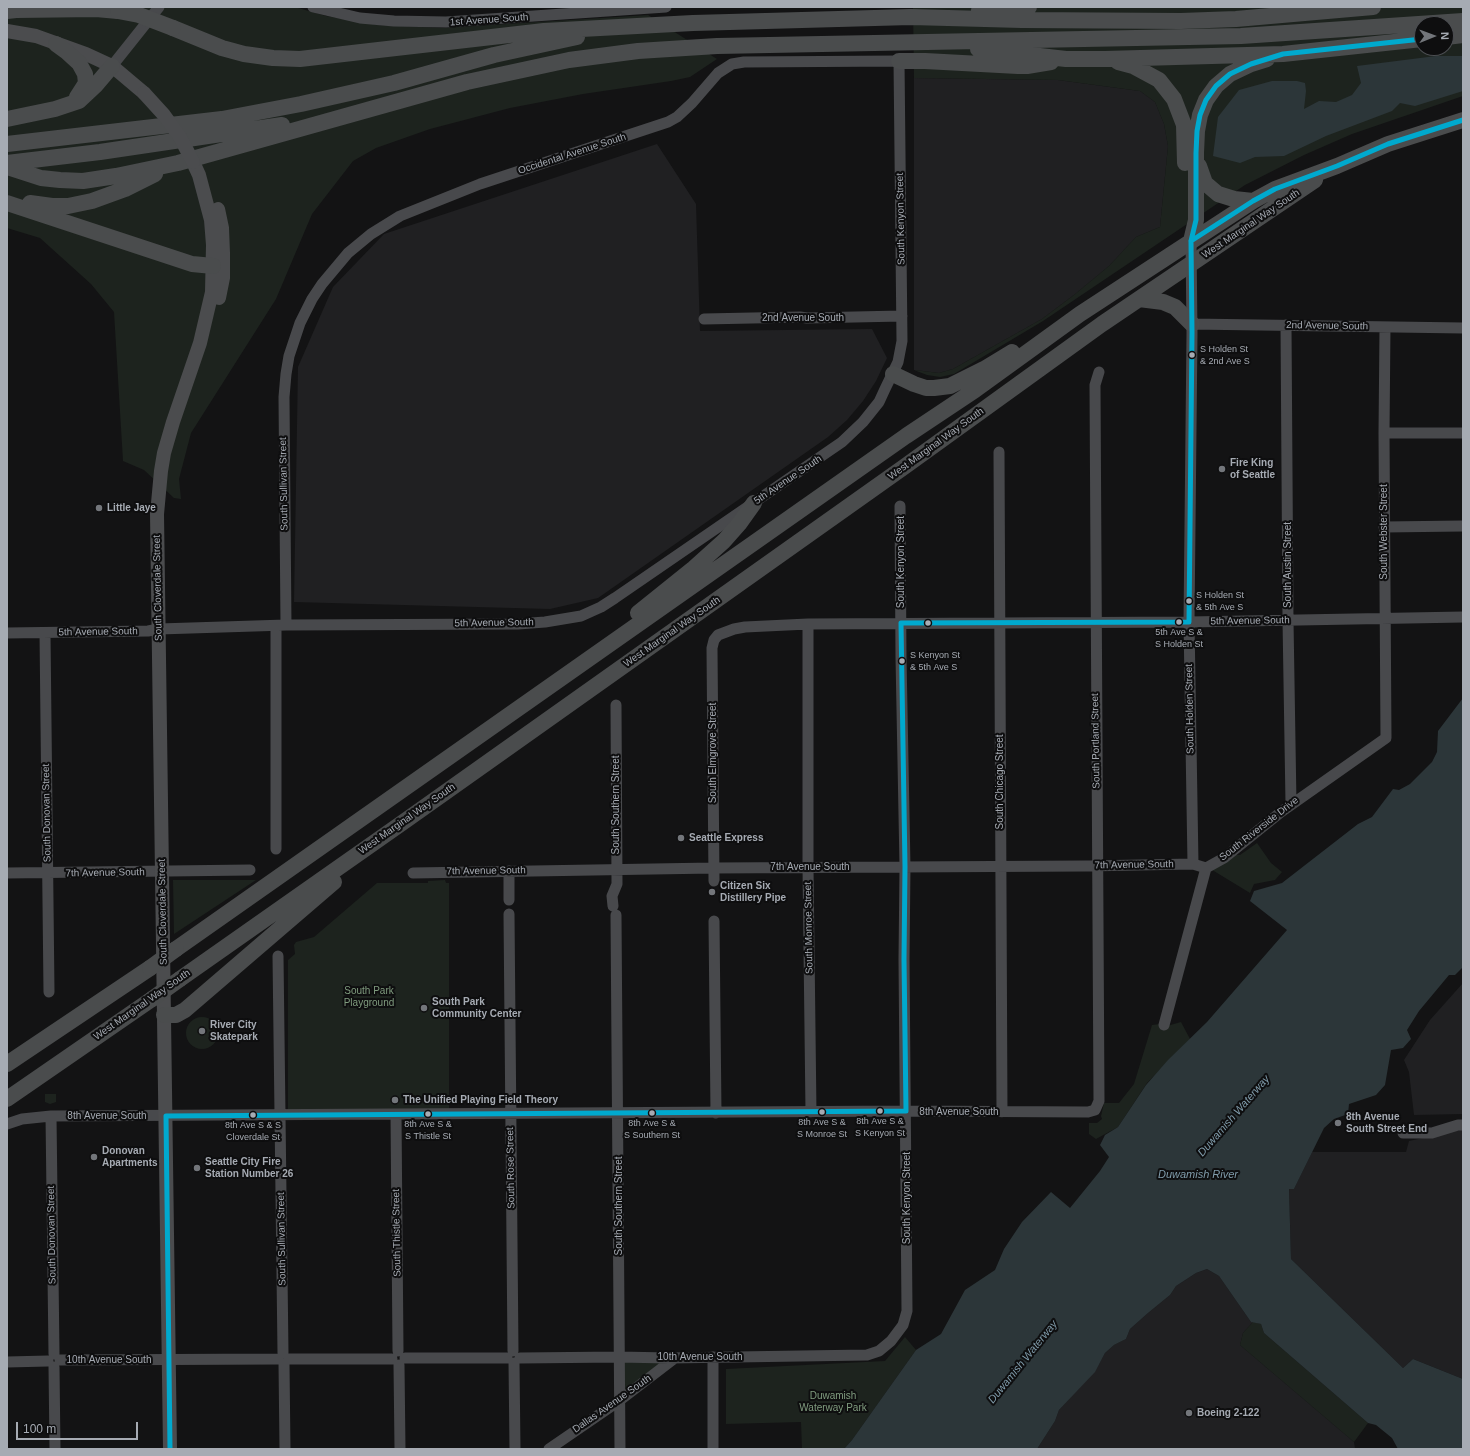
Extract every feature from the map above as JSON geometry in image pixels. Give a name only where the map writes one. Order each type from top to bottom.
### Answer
[{"type":"highway","points":[[911,17],[916,13],[1029,7]]},
{"type":"highway","points":[[7,11],[96,9],[118,11],[138,15],[222,48],[244,54],[273,58],[300,59],[544,31],[693,23],[911,17],[1022,20],[1181,21],[1373,7]]},
{"type":"highway","points":[[7,167],[41,178],[60,180],[98,179],[186,162],[467,82],[569,60],[638,51],[717,46],[1241,36],[1463,21]]},
{"type":"highway","points":[[7,144],[222,119],[301,104],[380,86],[494,55],[548,43],[586,36],[693,23]]},
{"type":"highway","points":[[923,43],[1066,59],[1105,59],[1283,54],[1414,40]]},
{"type":"highway","points":[[56,44],[79,63],[85,74],[86,83],[84,88],[70,104]]},
{"type":"highway","points":[[1191,241],[1196,220],[1197,131],[1200,115],[1206,100],[1216,86],[1230,74],[1251,64],[1283,54]]},
{"type":"highway","points":[[899,61],[1027,66],[1066,59]]},
{"type":"highway","points":[[1105,59],[1133,66],[1147,73],[1159,80],[1174,99],[1184,125],[1185,227],[1191,241]]},
{"type":"highway","points":[[7,119],[79,101],[86,96],[112,66]]},
{"type":"highway","points":[[7,163],[230,134],[360,112]]},
{"type":"highway","name":"West Marginal Way South","points":[[7,1064],[150,968],[906,436],[975,390],[1080,314],[1191,241],[1253,201],[1275,189],[1337,166],[1388,144],[1463,120]]},
{"type":"highway","points":[[1196,153],[1201,175],[1205,183],[1211,189],[1219,195],[1253,201]]},
{"type":"highway","points":[[7,200],[52,206],[68,206],[92,202],[186,162]]},
{"type":"highway","name":"West Marginal Way South","points":[[7,1099],[152,999],[904,468],[1139,298],[1191,265],[1337,166]]},
{"type":"highway","points":[[7,203],[192,264],[213,266]]},
{"type":"highway","points":[[1139,298],[1163,302],[1175,307],[1192,324]]},
{"type":"highway","points":[[893,374],[926,388],[950,386],[984,369],[1037,336],[1080,314]]},
{"type":"highway","points":[[518,710],[694,568],[724,541],[739,524],[754,503]]},
{"type":"highway","points":[[164,1015],[176,1015],[186,1010],[402,823]]},
{"type":"main road","points":[[7,31],[36,36],[86,54],[112,66]]},
{"type":"main road","name":"South Cloverdale Street","points":[[112,66],[144,93],[164,115],[180,137],[186,162],[199,175],[211,220],[213,266],[212,292],[200,343],[164,453],[157,514],[170,1449]]},
{"type":"main road","name":"South Cloverdale Street","points":[[180,402],[192,387],[220,295],[223,278],[222,228],[215,196],[207,177],[186,162]]},
{"type":"street","points":[[112,66],[159,7]]},
{"type":"street","name":"1st Avenue South","points":[[313,7],[360,18],[395,21],[446,22],[666,7]]},
{"type":"street","name":"South Kenyon Street","points":[[893,374],[901,350],[902,316],[899,61]]},
{"type":"street","name":"Occidental Avenue South","points":[[293,344],[300,323],[312,299],[348,253],[371,234],[400,216],[480,184],[668,122],[677,117],[692,103],[718,73],[732,64],[744,62],[899,61]]},
{"type":"street","name":"South Holden Street","points":[[1191,241],[1192,324],[1189,622],[1193,864]]},
{"type":"street","name":"2nd Avenue South","points":[[704,319],[902,316]]},
{"type":"street","name":"2nd Avenue South","points":[[1192,324],[1463,328]]},
{"type":"street","name":"South Austin Street","points":[[1286,325],[1291,804]]},
{"type":"street","name":"South Webster Street","points":[[1385,327],[1384,527],[1386,738]]},
{"type":"street","name":"South Sullivan Street","points":[[276,849],[284,397],[286,374],[293,344]]},
{"type":"street","name":"South Portland Street","points":[[1095,1110],[1099,1101],[1095,385],[1099,372]]},
{"type":"street","name":"5th Avenue South","points":[[7,634],[148,631],[159,629],[281,625],[518,624],[545,622],[581,616],[601,607],[615,598],[828,453],[863,422],[872,411],[893,374]]},
{"type":"street","points":[[1384,433],[1463,433]]},
{"type":"street","name":"South Chicago Street","points":[[1000,452],[999,623],[1002,1112]]},
{"type":"street","name":"South Kenyon Street","points":[[879,1351],[891,1341],[903,1325],[907,1311],[904,960],[905,867],[900,506]]},
{"type":"street","points":[[1384,527],[1463,526]]},
{"type":"street","name":"5th Avenue South","points":[[725,632],[745,627],[808,624],[1189,622],[1463,617]]},
{"type":"street","name":"South Monroe Street","points":[[808,624],[808,867],[811,1112]]},
{"type":"street","name":"South Elmgrove Street","points":[[714,882],[712,648],[714,640],[725,632]]},
{"type":"street","name":"South Donovan Street","points":[[45,633],[49,992]]},
{"type":"street","name":"South Southern Street","points":[[616,705],[616,884],[612,896],[614,910],[618,1114],[620,1449]]},
{"type":"street","name":"South Riverside Drive","points":[[1206,868],[1224,858],[1291,804],[1386,738]]},
{"type":"street","name":"7th Avenue South","points":[[413,872],[1193,864],[1206,868]]},
{"type":"street","points":[[1164,1024],[1206,868]]},
{"type":"street","name":"7th Avenue South","points":[[7,873],[250,870]]},
{"type":"street","points":[[509,871],[509,900]]},
{"type":"street","name":"South Rose Street","points":[[509,914],[510,1114],[515,1449]]},
{"type":"street","points":[[714,921],[716,1113]]},
{"type":"street","name":"South Sullivan Street","points":[[278,956],[285,1449]]},
{"type":"street","name":"8th Avenue South","points":[[7,1124],[22,1119],[51,1116],[1088,1112],[1095,1110]]},
{"type":"street","name":"South Thistle Street","points":[[396,1114],[400,1449]]},
{"type":"street","name":"South Donovan Street","points":[[51,1116],[56,1449]]},
{"type":"street","points":[[1403,1133],[1432,1133],[1458,1125],[1463,1125]]},
{"type":"street","name":"10th Avenue South","points":[[7,1362],[54,1360],[513,1357],[675,1358],[867,1355],[879,1351]]},
{"type":"street","points":[[713,1357],[713,1449]]},
{"type":"street","name":"Dallas Avenue South","points":[[549,1449],[619,1401],[675,1358]]},
{"type":"shaded area","points":[[914,78],[1058,80],[1140,91],[1155,102],[1164,124],[1168,146],[1160,227],[1136,237],[1109,266],[1042,319],[953,369],[939,373],[914,370]]},
{"type":"shaded area","points":[[657,144],[696,204],[700,331],[872,329],[887,358],[876,381],[863,401],[847,420],[828,437],[598,598],[550,609],[294,602],[298,367],[333,287],[384,234]]},
{"type":"shaded area","points":[[1463,983],[1463,1114],[1414,1115],[1409,1072],[1404,1060],[1430,1020]]},
{"type":"shaded area","points":[[1463,1130],[1463,1379],[1413,1359],[1403,1368],[1291,1259],[1289,1189],[1294,1189],[1312,1152],[1406,1152],[1409,1141]]},
{"type":"shaded area","points":[[1207,1269],[1219,1276],[1251,1322],[1253,1322],[1243,1333],[1240,1345],[1354,1442],[1355,1449],[1037,1449],[1055,1421],[1059,1410],[1095,1371],[1105,1353],[1114,1345],[1126,1339],[1130,1329],[1170,1295],[1176,1286],[1196,1273]]},
{"type":"green space","points":[[7,7],[295,7],[326,16],[379,25],[443,28],[648,15],[717,59],[690,77],[583,94],[510,108],[430,129],[376,148],[353,161],[312,214],[276,299],[191,433],[179,479],[181,499],[174,498],[144,470],[123,461],[114,312],[91,284],[40,238],[7,228]]},
{"type":"green space","points":[[913,7],[1463,7],[1463,96],[1352,134],[1304,155],[1245,185],[1043,321],[954,374],[940,377],[927,375],[914,370],[939,373],[953,369],[1042,319],[1109,266],[1136,237],[1160,227],[1168,146],[1164,124],[1155,102],[1140,91],[1058,80],[914,78]]},
{"type":"green space","points":[[1257,843],[1271,863],[1282,872],[1275,880],[1254,884],[1250,893],[1209,868],[1231,855],[1240,855]]},
{"type":"green space","points":[[173,880],[256,880],[174,934]]},
{"type":"green space","name":"South Park Playground","points":[[445,880],[446,883],[449,883],[449,1110],[288,1110],[288,960],[295,954],[294,945],[296,942],[314,937],[377,883],[428,883],[428,881]]},
{"type":"green space","name":"River City Skatepark","points":[[199,1017],[205,1017],[215,1024],[218,1033],[217,1039],[211,1046],[205,1049],[199,1049],[189,1042],[186,1036],[186,1030],[193,1020]]},
{"type":"green space","points":[[1181,1022],[1190,1039],[1147,1083],[1118,1127],[1096,1139],[1089,1134],[1089,1123],[1097,1123],[1102,1119],[1101,1116],[1104,1103],[1119,1103],[1134,1084],[1152,1025],[1160,1024],[1167,1026]]},
{"type":"green space","points":[[45,1094],[56,1094],[56,1102],[50,1104],[45,1102]]},
{"type":"green space","points":[[1253,1322],[1261,1324],[1264,1333],[1368,1423],[1354,1442],[1240,1345],[1243,1333]]},
{"type":"green space","name":"Duwamish Waterway Park","points":[[905,1337],[916,1350],[844,1449],[802,1449],[801,1422],[726,1424],[726,1369],[885,1361]]},
{"type":"green space","points":[[619,1357],[669,1358],[619,1401]]},
{"type":"water","points":[[1436,56],[1463,56],[1463,91],[1415,106],[1400,103],[1392,111],[1326,136],[1284,156],[1255,157],[1240,163],[1213,156],[1218,117],[1239,90],[1272,81],[1297,81],[1305,83],[1306,91],[1304,109],[1319,101],[1336,102],[1352,95],[1361,83],[1357,66]]},
{"type":"water","name":"Duwamish River","points":[[1463,698],[1463,967],[1455,975],[1449,975],[1419,1011],[1407,1030],[1411,1039],[1403,1048],[1391,1050],[1385,1085],[1376,1095],[1349,1104],[1348,1114],[1334,1119],[1324,1128],[1294,1189],[1289,1189],[1291,1259],[1403,1368],[1413,1359],[1463,1379],[1463,1449],[1398,1449],[1392,1438],[1376,1425],[1368,1423],[1264,1333],[1261,1324],[1251,1322],[1219,1276],[1207,1269],[1196,1273],[1176,1286],[1170,1295],[1130,1329],[1126,1339],[1114,1345],[1105,1353],[1095,1372],[1059,1410],[1055,1421],[1037,1449],[844,1449],[916,1350],[941,1334],[965,1290],[995,1270],[1004,1249],[1022,1222],[1051,1192],[1070,1208],[1100,1171],[1109,1157],[1100,1145],[1105,1135],[1118,1127],[1146,1085],[1168,1060],[1207,1022],[1287,930],[1250,901],[1254,891],[1282,883],[1358,824],[1372,817],[1393,789],[1399,790],[1410,784],[1432,762],[1437,752],[1438,731]]},
{"type":"transit line","points":[[1189,622],[1192,333],[1191,241],[1196,220],[1196,153],[1197,131],[1200,115],[1206,100],[1216,86],[1230,74],[1251,64],[1283,54],[1414,40]]},
{"type":"transit line","points":[[1191,241],[1253,201],[1275,189],[1337,166],[1388,144],[1463,120]]},
{"type":"transit line","points":[[901,623],[1189,622]]},
{"type":"transit line","points":[[901,623],[905,867],[904,959],[906,1111]]},
{"type":"transit line","points":[[166,1116],[906,1111]]},
{"type":"transit line","points":[[166,1116],[170,1449]]},
{"type":"place","name":"S Holden St & 2nd Ave S","points":[[1192,355]]},
{"type":"place","name":"Fire King of Seattle","points":[[1222,469]]},
{"type":"place","name":"Little Jaye","points":[[99,508]]},
{"type":"place","name":"S Holden St & 5th Ave S","points":[[1189,601]]},
{"type":"place","name":"5th Ave S & S Holden St","points":[[1179,622]]},
{"type":"place","name":"S Kenyon St & 5th Ave S","points":[[902,661]]},
{"type":"place","name":"Seattle Express","points":[[681,838]]},
{"type":"place","name":"Citizen Six Distillery Pipe","points":[[712,892]]},
{"type":"place","name":"South Park Community Center","points":[[424,1008]]},
{"type":"place","name":"River City Skatepark","points":[[202,1031]]},
{"type":"place","name":"The Unified Playing Field Theory","points":[[395,1100]]},
{"type":"place","name":"8th Ave S & S Kenyon St","points":[[880,1111]]},
{"type":"place","name":"8th Ave S & S Monroe St","points":[[822,1112]]},
{"type":"place","name":"8th Ave S & S Southern St","points":[[652,1113]]},
{"type":"place","name":"8th Ave S & S Thistle St","points":[[428,1114]]},
{"type":"place","name":"8th Ave S & S Cloverdale St","points":[[253,1115]]},
{"type":"place","name":"8th Avenue South Street End","points":[[1338,1123]]},
{"type":"place","name":"Donovan Apartments","points":[[94,1157]]},
{"type":"place","name":"Seattle City Fire Station Number 26","points":[[197,1168]]},
{"type":"place","name":"Boeing 2-122","points":[[1189,1413]]},
{"type":"water label","name":"Duwamish Waterway","points":[[1234,1116]]},
{"type":"water label","name":"Duwamish Waterway","points":[[1023,1362]]}]
